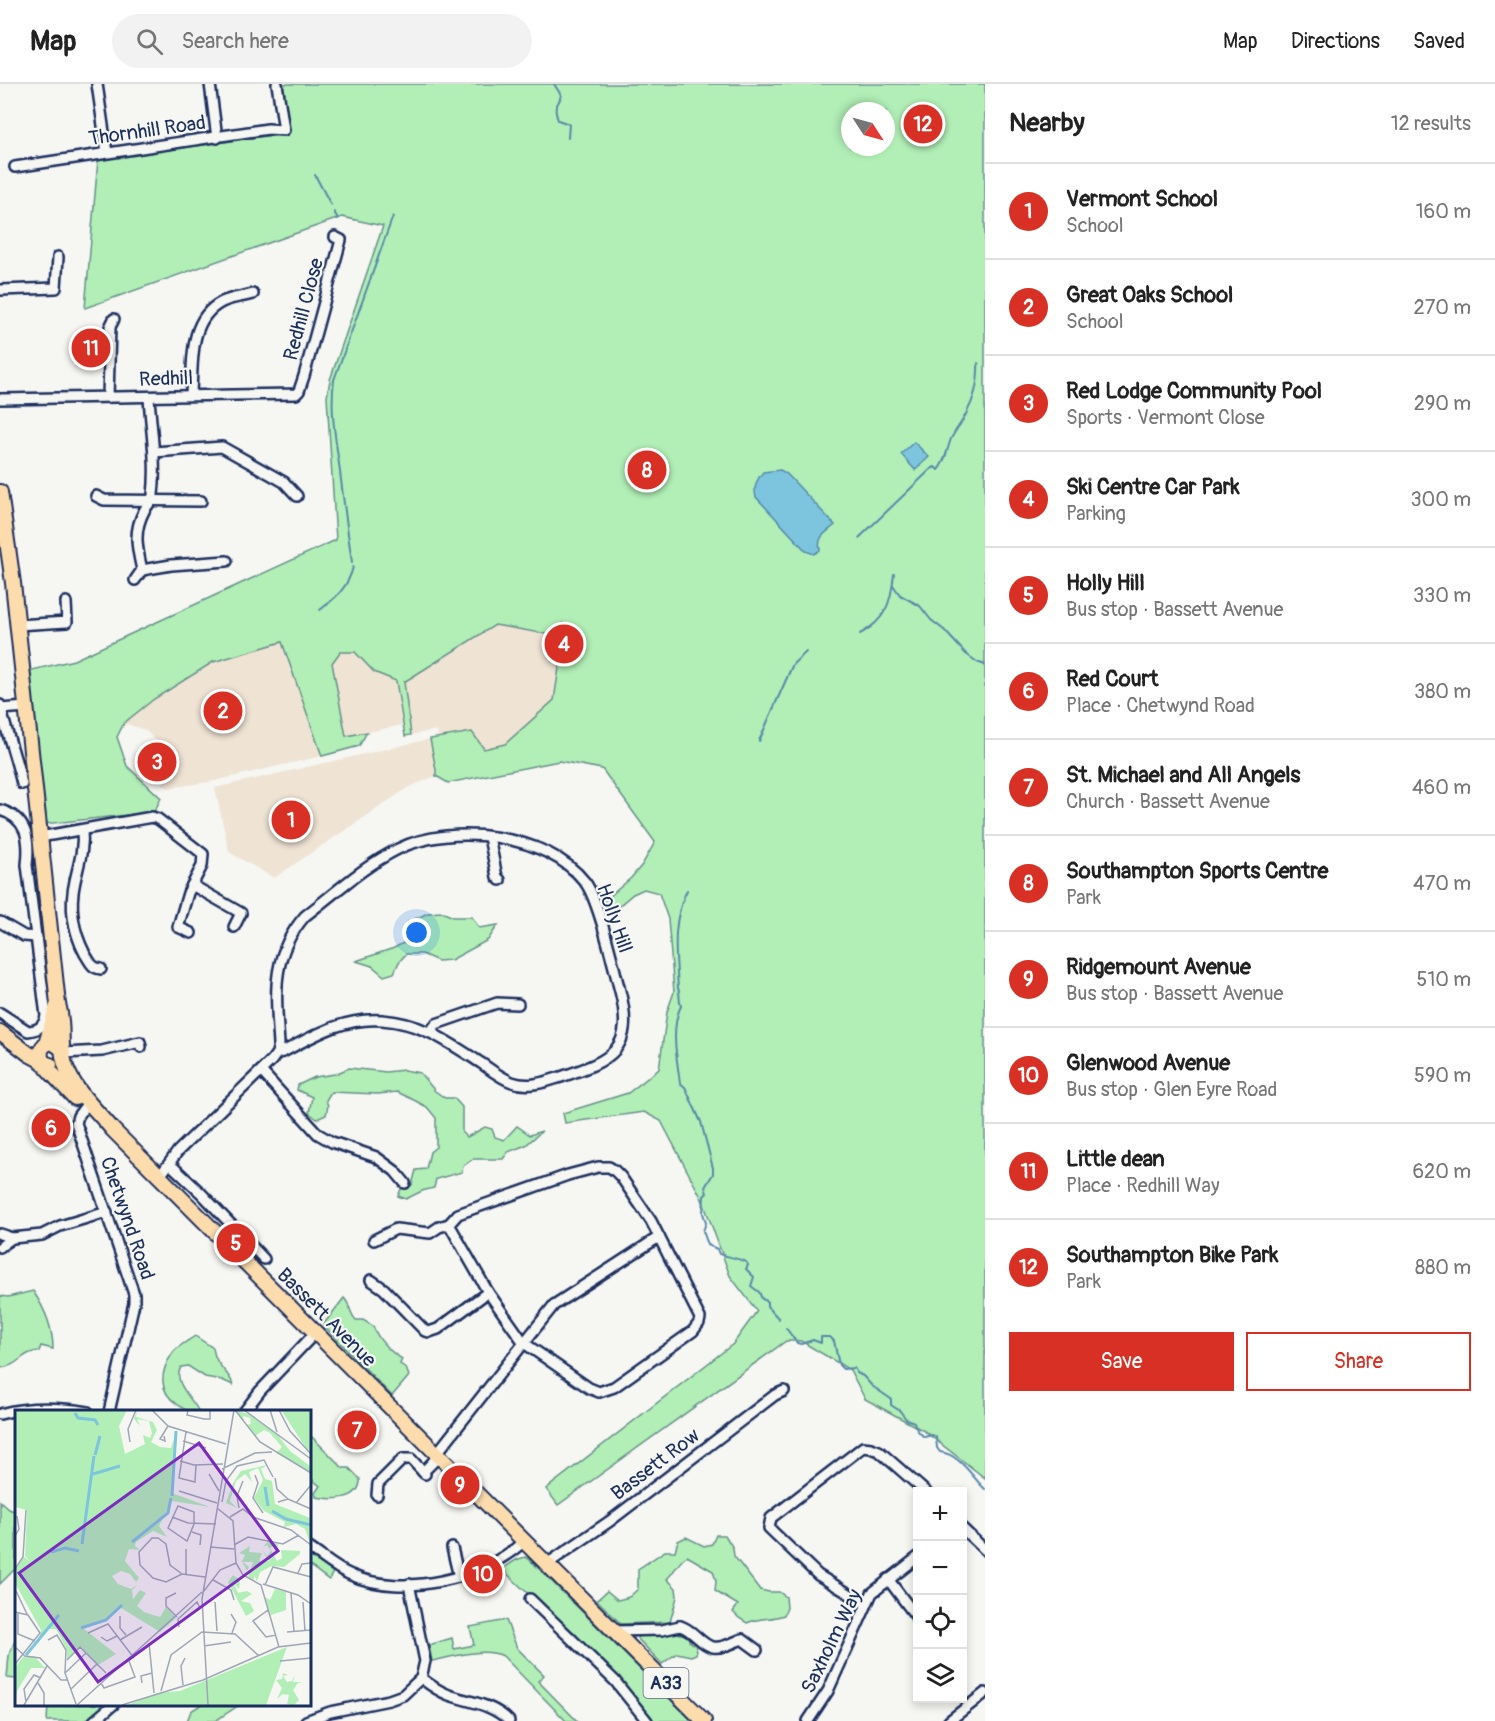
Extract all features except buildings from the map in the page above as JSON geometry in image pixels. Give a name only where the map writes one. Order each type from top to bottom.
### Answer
[{"type":"main road","points":[[0,492],[5,556],[17,625],[58,1004],[63,1030],[60,1062],[54,1065],[43,1062],[40,1054],[58,1004]]},
{"type":"main road","name":"Bassett Avenue","points":[[2,1034],[45,1045]]},
{"type":"main road","name":"Bassett Avenue","points":[[2,1034],[43,1062],[84,1108],[113,1130]]},
{"type":"main road","points":[[45,1045],[52,1042],[62,1052]]},
{"type":"main road","name":"Bassett Avenue","points":[[62,1052],[74,1083],[113,1130],[704,1721]]},
{"type":"street","points":[[97,84],[107,153]]},
{"type":"street","points":[[210,84],[217,138]]},
{"type":"street","name":"Thornhill Road","points":[[15,167],[268,129],[285,130],[277,84]]},
{"type":"street","name":"Redhill Close","points":[[296,394],[304,376],[341,240],[335,237]]},
{"type":"street","points":[[0,290],[56,288],[58,257]]},
{"type":"street","points":[[191,394],[195,335],[204,318],[223,302],[254,294]]},
{"type":"street","points":[[108,397],[110,327],[114,319]]},
{"type":"street","name":"Redhill","points":[[0,399],[296,394]]},
{"type":"street","points":[[142,570],[135,543],[144,511],[152,499],[154,452],[148,397]]},
{"type":"street","points":[[154,452],[222,447],[284,482],[297,496]]},
{"type":"street","points":[[96,496],[104,500],[201,501]]},
{"type":"street","points":[[135,580],[142,570],[171,565],[227,561]]},
{"type":"street","points":[[17,625],[67,626],[66,602]]},
{"type":"street","points":[[19,779],[15,753],[6,732],[0,707],[26,707]]},
{"type":"street","points":[[0,810],[13,814],[22,824],[28,847],[28,875],[46,1016],[39,1028],[28,1031],[0,1013]]},
{"type":"street","points":[[40,837],[152,817],[158,819],[204,854],[202,866],[192,885],[178,927],[191,933]]},
{"type":"street","points":[[82,830],[83,846],[73,898],[73,925],[92,966],[101,969]]},
{"type":"street","name":"Holly Hill","points":[[159,1176],[178,1151],[261,1071],[276,1053],[279,1044],[275,986],[277,972],[285,947],[298,924],[305,916],[375,862],[399,848],[414,843],[448,837],[489,837],[534,846],[557,859],[585,882],[596,908],[624,1007],[623,1037],[612,1054],[595,1066],[543,1083],[521,1084],[502,1077],[430,1031],[414,1025],[382,1020],[351,1021],[320,1032],[283,1052],[276,1053]]},
{"type":"street","points":[[489,837],[497,877],[500,880]]},
{"type":"street","points":[[28,875],[44,874]]},
{"type":"street","points":[[192,885],[241,913],[234,927]]},
{"type":"street","points":[[0,922],[24,936],[37,937]]},
{"type":"street","points":[[430,1031],[436,1024],[497,1003],[518,1004]]},
{"type":"street","points":[[62,1052],[102,1051],[140,1042]]},
{"type":"street","points":[[261,1071],[318,1134],[332,1142],[376,1157],[396,1171],[405,1183]]},
{"type":"street","name":"Chetwynd Road","points":[[84,1108],[76,1122],[134,1294],[134,1303],[109,1410]]},
{"type":"street","name":"Bassett Avenue","points":[[170,1164],[264,1258]]},
{"type":"street","points":[[381,1239],[401,1229],[431,1236],[439,1227],[449,1224],[458,1214],[568,1175],[604,1167],[614,1170],[621,1177],[659,1237],[698,1311],[699,1323],[693,1331],[614,1387],[599,1392],[588,1388],[524,1343],[488,1292],[449,1224]]},
{"type":"street","points":[[0,1247],[12,1238],[42,1235],[60,1226],[107,1212]]},
{"type":"street","points":[[0,1234],[12,1238]]},
{"type":"street","points":[[377,1495],[378,1484],[403,1459],[411,1459],[425,1474],[554,1305],[659,1237]]},
{"type":"street","points":[[371,1281],[384,1288],[425,1331],[429,1332],[438,1329],[488,1292]]},
{"type":"street","points":[[246,1410],[260,1391],[316,1332]]},
{"type":"street","name":"Bassett Row","points":[[547,1564],[610,1521],[775,1395],[784,1391]]},
{"type":"street","points":[[25,1410],[37,1408],[74,1410]]},
{"type":"street","points":[[0,1414],[15,1412]]},
{"type":"street","points":[[866,1604],[818,1575],[777,1538],[769,1528],[771,1518],[858,1450],[871,1448],[879,1451],[921,1487]]},
{"type":"street","points":[[967,1532],[985,1550]]},
{"type":"street","points":[[310,1549],[353,1576],[381,1583],[409,1584],[437,1582],[459,1577],[500,1560],[524,1541]]},
{"type":"street","points":[[452,1548],[450,1561],[459,1577]]},
{"type":"street","name":"Saxholm Way","points":[[808,1721],[828,1690],[872,1593],[913,1561]]},
{"type":"street","points":[[888,1580],[913,1612]]},
{"type":"street","points":[[306,1721],[330,1712],[403,1695],[420,1678],[425,1661],[409,1584]]},
{"type":"street","points":[[530,1599],[615,1681],[647,1721]]},
{"type":"street","points":[[614,1631],[662,1630],[680,1622],[710,1647],[716,1648],[743,1635],[757,1650]]},
{"type":"street","points":[[629,1645],[640,1631]]},
{"type":"street","points":[[420,1678],[447,1695],[487,1706],[509,1721]]},
{"type":"street","points":[[949,1721],[985,1693]]},
{"type":"street","points":[[94,1721],[112,1706]]},
{"type":"shaded area","points":[[340,623],[396,681],[403,725],[318,742],[322,756],[214,781],[169,788],[162,785],[168,774],[166,771],[176,760],[145,730],[124,723],[154,699],[213,662]]},
{"type":"shaded area","points":[[495,625],[546,634],[562,660],[555,700],[505,744],[484,749],[472,732],[438,737],[437,730],[411,735],[404,682]]},
{"type":"shaded area","points":[[430,739],[437,770],[436,776],[409,787],[274,878],[229,852],[215,788]]},
{"type":"green space","points":[[273,84],[985,84],[985,1478],[924,1431],[865,1399],[850,1370],[801,1341],[786,1341],[558,1505],[546,1489],[733,1344],[757,1311],[730,1276],[702,1199],[661,1121],[644,1112],[565,1123],[563,1113],[628,1093],[659,1069],[667,1012],[674,992],[668,919],[659,893],[644,889],[633,894],[608,915],[602,903],[631,878],[642,865],[655,842],[602,769],[559,761],[448,783],[436,776],[430,739],[472,732],[484,749],[505,744],[554,700],[562,660],[578,647],[573,641],[577,636],[563,623],[546,634],[495,625],[404,682],[411,735],[405,736],[396,681],[374,672],[355,652],[340,652],[332,663],[346,736],[367,732],[359,746],[322,756],[282,642],[213,662],[154,699],[124,723],[117,737],[127,766],[161,798],[154,812],[44,824],[28,671],[74,660],[336,540],[327,397],[330,380],[383,226],[342,217],[85,308],[98,160],[280,134]]},
{"type":"green space","points":[[442,912],[453,917],[472,917],[479,928],[498,925],[488,940],[451,960],[438,961],[422,954],[406,954],[394,973],[384,976],[372,966],[356,961],[394,948],[409,940],[408,922],[428,913]]},
{"type":"green space","points":[[349,1068],[386,1072],[404,1070],[420,1073],[435,1091],[445,1098],[454,1098],[462,1107],[462,1133],[467,1137],[485,1127],[492,1129],[495,1137],[504,1140],[517,1126],[530,1135],[542,1131],[526,1145],[508,1152],[503,1159],[473,1159],[463,1166],[462,1172],[436,1179],[434,1188],[406,1199],[398,1196],[401,1189],[412,1185],[416,1170],[426,1169],[430,1152],[436,1147],[436,1118],[427,1107],[397,1092],[378,1094],[331,1092],[326,1100],[328,1106],[326,1115],[317,1119],[309,1113],[312,1097],[297,1090],[298,1085],[315,1077],[335,1074]]},
{"type":"green space","points":[[33,1291],[48,1318],[53,1349],[41,1346],[39,1351],[28,1354],[12,1365],[0,1368],[0,1296],[8,1297]]},
{"type":"green space","points":[[344,1298],[356,1320],[363,1320],[373,1326],[384,1344],[402,1359],[400,1364],[406,1368],[409,1376],[392,1396],[323,1325]]},
{"type":"green space","points":[[195,1336],[213,1348],[217,1361],[233,1385],[205,1377],[188,1366],[181,1367],[179,1378],[181,1384],[198,1410],[188,1410],[177,1404],[164,1387],[165,1368],[174,1351]]},
{"type":"green space","points":[[312,1437],[343,1468],[349,1468],[360,1479],[356,1492],[344,1497],[329,1499],[316,1497],[315,1493],[320,1486],[310,1478],[310,1439]]},
{"type":"green space","points":[[0,1501],[15,1512],[15,1569],[0,1584]]},
{"type":"green space","points":[[716,1535],[725,1535],[733,1548],[734,1556],[760,1590],[779,1592],[786,1597],[787,1608],[784,1615],[747,1623],[733,1612],[738,1605],[715,1591],[716,1581],[713,1571],[687,1556],[667,1579],[676,1588],[677,1597],[670,1622],[621,1624],[597,1600],[607,1591],[618,1600],[629,1597],[638,1589],[638,1569],[665,1551],[675,1551],[678,1541],[686,1537],[704,1546],[712,1544]]},
{"type":"green space","points":[[310,1554],[334,1570],[329,1580],[310,1566]]},
{"type":"green space","points":[[525,1557],[692,1721],[654,1721],[649,1718],[621,1682],[502,1569]]},
{"type":"green space","points":[[506,1620],[517,1648],[544,1675],[538,1681],[577,1721],[566,1721],[503,1656],[487,1652],[432,1661],[429,1645],[452,1638],[454,1649],[474,1645],[470,1627]]},
{"type":"green space","points":[[677,1633],[689,1636],[689,1641],[695,1645],[696,1654],[691,1656],[677,1653],[662,1664],[637,1638],[642,1634]]},
{"type":"green space","points":[[15,1640],[15,1679],[7,1678],[9,1655]]},
{"type":"green space","points":[[48,1706],[103,1707],[85,1721],[47,1721]]},
{"type":"green space","points":[[199,1706],[238,1706],[215,1721],[187,1721],[191,1711]]},
{"type":"water","points":[[914,442],[929,457],[915,470],[901,454]]},
{"type":"water","points":[[780,470],[787,474],[835,525],[823,536],[820,541],[820,550],[814,554],[806,551],[756,497],[756,483],[763,472]]},
{"type":"waterway","points":[[554,84],[561,95],[556,115],[558,120],[569,124],[568,138]]},
{"type":"waterway","points":[[315,175],[331,205]]},
{"type":"waterway","points":[[334,212],[338,219]]},
{"type":"waterway","points":[[352,562],[334,422],[334,380],[393,216]]},
{"type":"waterway","points":[[859,538],[931,469],[935,467],[938,470],[941,466],[951,439],[972,402],[977,383],[978,363]]},
{"type":"waterway","points":[[320,610],[341,591],[353,567]]},
{"type":"waterway","points":[[860,634],[876,623],[886,610],[894,574]]},
{"type":"waterway","points":[[893,585],[900,595],[920,606],[966,654],[985,665]]},
{"type":"waterway","points":[[759,741],[793,664],[806,652]]},
{"type":"waterway","points":[[687,890],[677,926],[676,963],[681,1006],[676,1024],[675,1044],[680,1083],[685,1087],[701,1122],[713,1168],[713,1174],[705,1187],[707,1193],[704,1196],[703,1213],[706,1223],[703,1231],[708,1245],[717,1249],[719,1254],[746,1262],[748,1265],[746,1269],[754,1277],[751,1286],[759,1292],[762,1299],[767,1301],[767,1306],[779,1319]]},
{"type":"waterway","points":[[786,1328],[797,1343],[801,1344],[813,1340],[821,1343],[821,1337],[830,1337],[834,1341],[839,1365],[843,1369],[854,1368],[872,1386],[891,1399],[891,1405],[906,1419],[914,1422],[917,1430],[924,1437],[932,1435],[936,1437],[937,1448],[940,1452],[960,1461],[985,1489]]},
{"type":"place","name":"Southampton Bike Park","points":[[923,124]]},
{"type":"place","name":"Little dean","points":[[91,348]]},
{"type":"place","name":"Southampton Sports Centre","points":[[647,470]]},
{"type":"place","name":"Ski Centre Car Park","points":[[564,644]]},
{"type":"place","name":"Great Oaks School","points":[[223,711]]},
{"type":"place","name":"Red Lodge Community Pool","points":[[157,762]]},
{"type":"place","name":"Vermont School","points":[[291,820]]},
{"type":"place","name":"Red Court","points":[[51,1128]]},
{"type":"place","name":"Holly Hill","points":[[236,1243]]},
{"type":"place","name":"St. Michael and All Angels","points":[[357,1430]]},
{"type":"place","name":"Ridgemount Avenue","points":[[460,1485]]},
{"type":"place","name":"Glenwood Avenue","points":[[483,1574]]}]
